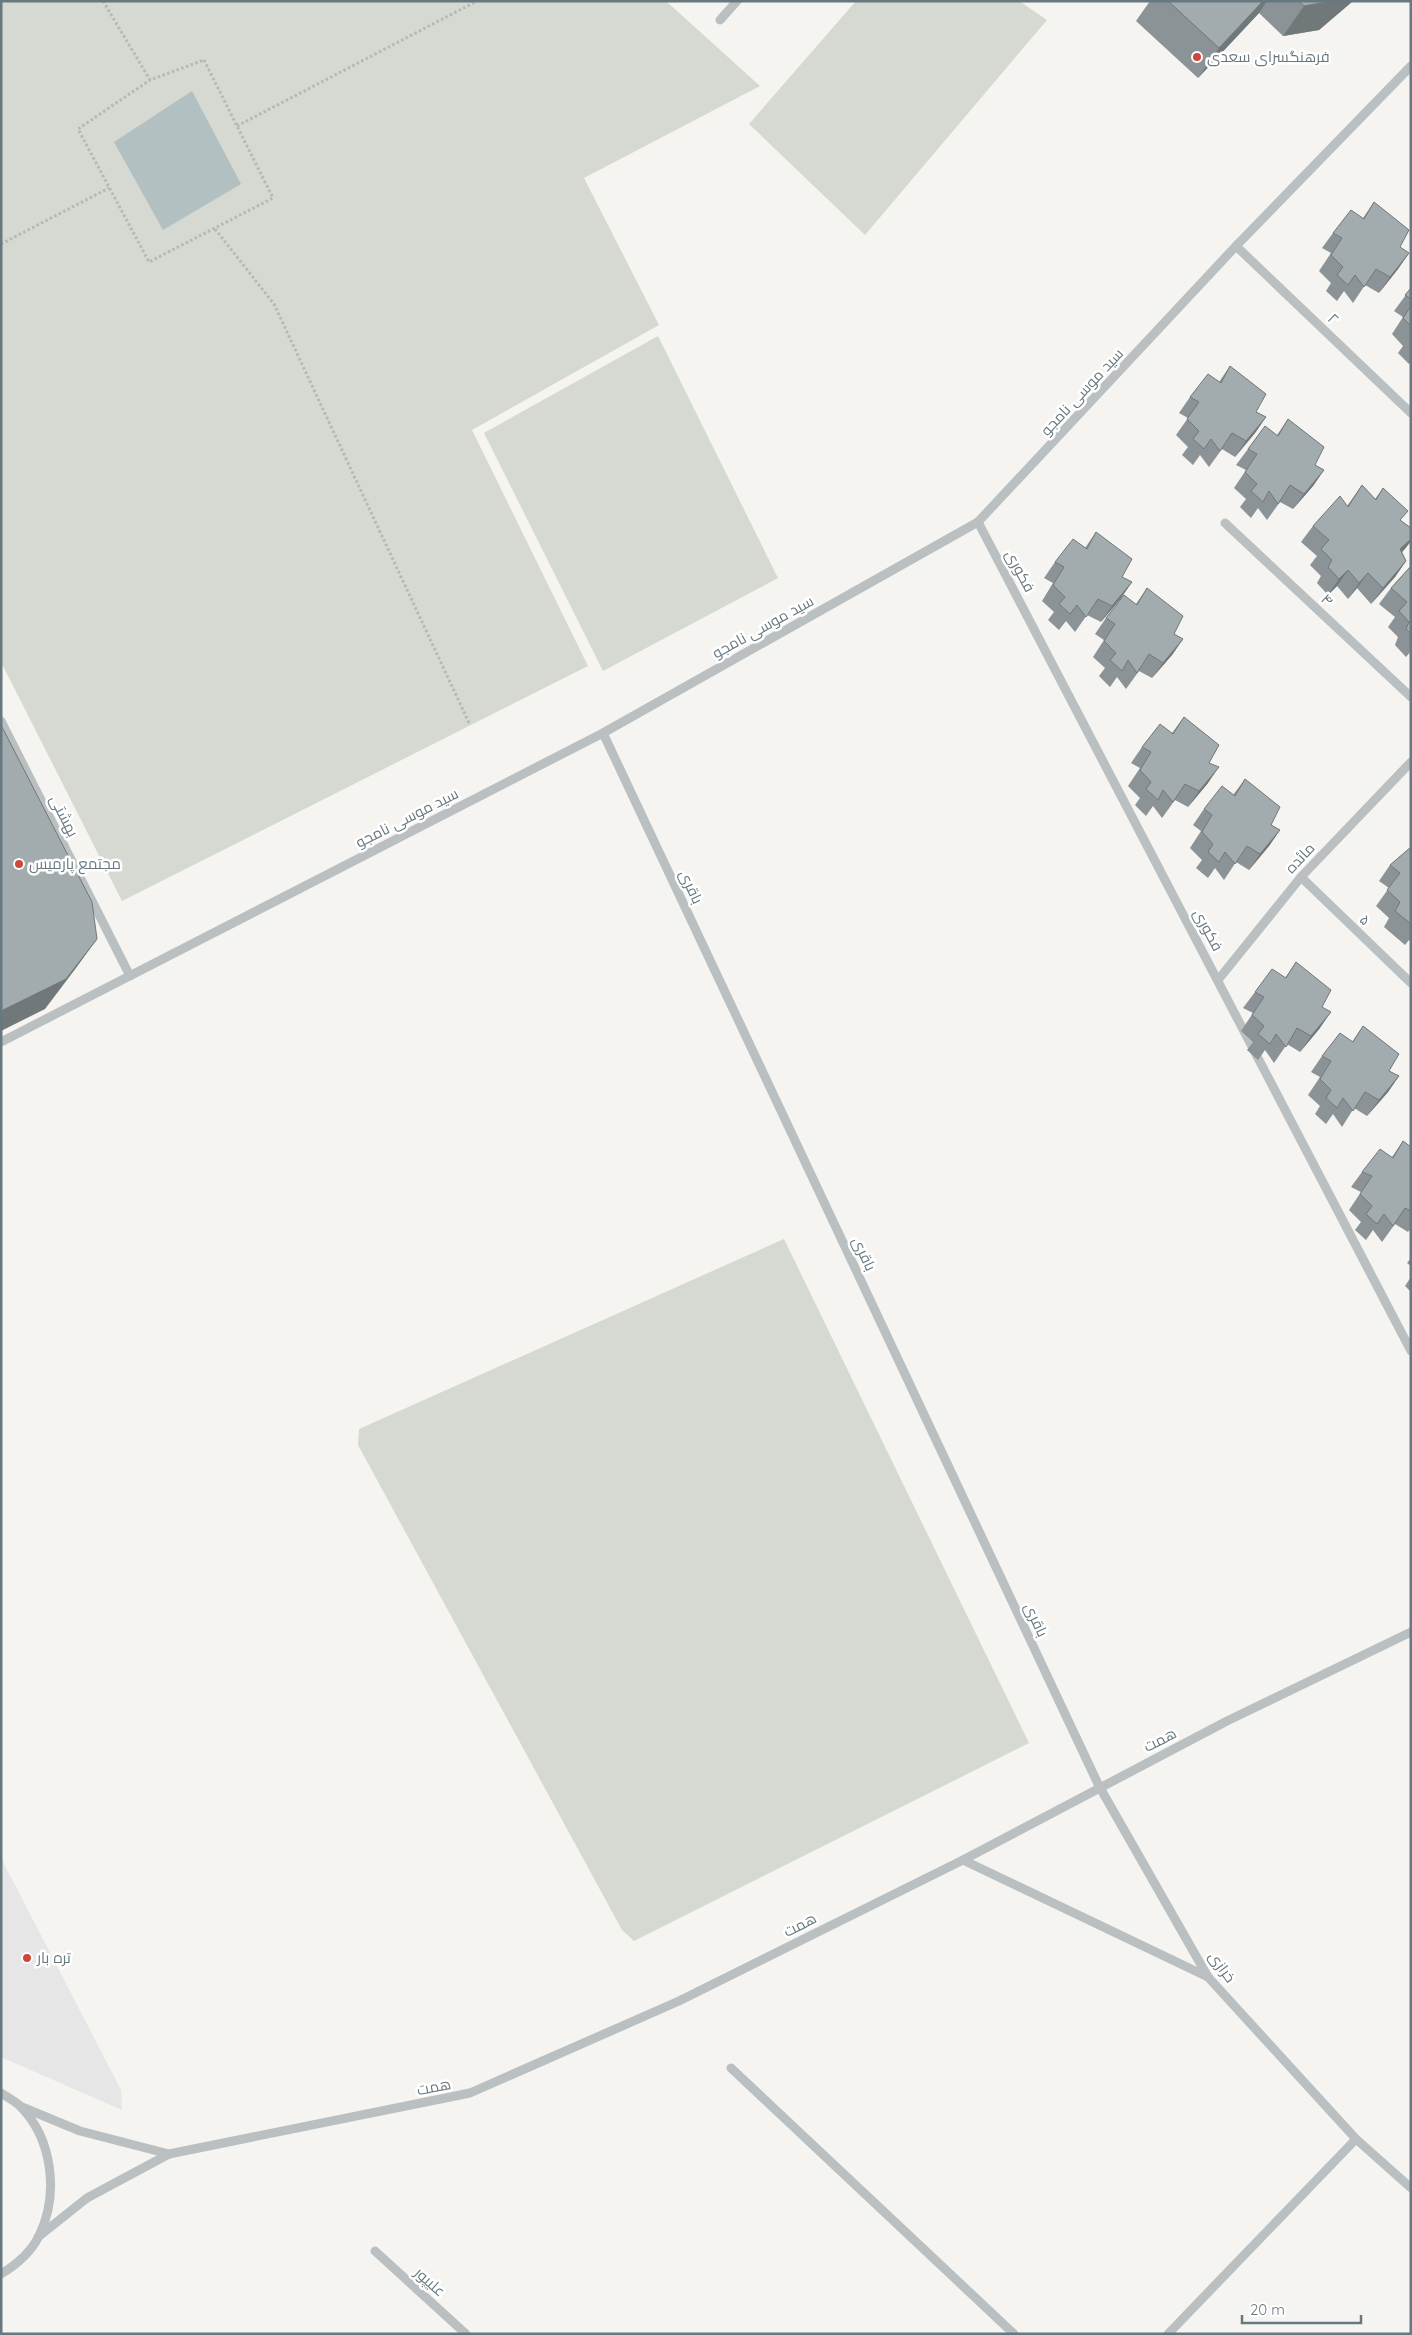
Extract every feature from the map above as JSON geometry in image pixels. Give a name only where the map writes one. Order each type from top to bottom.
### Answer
[{"type":"street","points":[[720,20],[737,1]]},
{"type":"street","name":"سید موسی نامجو","points":[[1,1042],[603,733],[978,522],[1236,246],[1411,66]]},
{"type":"street","name":"۲","points":[[1236,246],[1411,413]]},
{"type":"street","name":"فکوری","points":[[978,522],[1411,1351]]},
{"type":"street","name":"۴","points":[[1224,523],[1411,696]]},
{"type":"street","name":"بهشتی","points":[[1,721],[130,976]]},
{"type":"street","name":"باقری","points":[[603,733],[1099,1786]]},
{"type":"street","name":"مائده","points":[[1218,980],[1301,877],[1411,762]]},
{"type":"street","name":"۵","points":[[1301,877],[1411,983]]},
{"type":"street","name":"همت","points":[[169,2154],[470,2093],[679,2001],[963,1860],[1099,1786],[1411,1632]]},
{"type":"street","name":"خرازی","points":[[1099,1786],[1208,1977],[1356,2139],[1411,2188]]},
{"type":"street","points":[[963,1860],[1208,1977]]},
{"type":"street","points":[[731,2068],[1014,2334]]},
{"type":"street","points":[[1,2093],[20,2106],[47,2119],[80,2131],[169,2154]]},
{"type":"street","points":[[20,2106],[40,2136],[50,2169],[50,2204],[38,2236]]},
{"type":"street","points":[[1168,2334],[1356,2139]]},
{"type":"street","points":[[1,2280],[17,2264],[38,2236],[87,2198],[169,2154]]},
{"type":"street","name":"علیپور","points":[[375,2251],[466,2334]]},
{"type":"street","points":[[1,2274],[17,2264]]},
{"type":"path","points":[[103,1],[150,80]]},
{"type":"path","points":[[237,126],[477,1]]},
{"type":"path","points":[[204,60],[237,126],[273,198],[149,262],[78,130],[150,80],[204,60]]},
{"type":"path","points":[[1,244],[109,188]]},
{"type":"path","points":[[215,229],[274,304],[470,725]]},
{"type":"shaded area","points":[[1,1],[666,1],[760,86],[584,178],[659,325],[472,430],[588,666],[122,901],[1,662]]},
{"type":"shaded area","points":[[856,1],[1019,1],[1047,20],[865,235],[749,124]]},
{"type":"shaded area","points":[[192,91],[241,184],[163,230],[114,142]]},
{"type":"shaded area","points":[[658,336],[778,578],[603,671],[484,433]]},
{"type":"shaded area","points":[[784,1239],[1029,1743],[634,1941],[622,1930],[358,1445],[359,1429]]},
{"type":"shaded area","name":"تره بار","points":[[1,1858],[121,2090],[122,2110],[1,2057]]},
{"type":"building","points":[[1168,1],[1263,1],[1219,48]]},
{"type":"building","points":[[1298,1],[1332,1],[1304,6]]},
{"type":"building","points":[[1374,202],[1409,230],[1400,247],[1409,253],[1390,277],[1376,269],[1364,287],[1355,275],[1348,285],[1337,275],[1343,267],[1331,255],[1342,238],[1333,233],[1351,210],[1364,219]]},
{"type":"building","points":[[1411,288],[1411,299],[1405,295]]},
{"type":"building","points":[[1411,306],[1411,326],[1403,318]]},
{"type":"building","points":[[1230,366],[1266,394],[1256,412],[1266,417],[1246,441],[1232,433],[1220,451],[1211,439],[1204,449],[1193,439],[1199,431],[1187,419],[1199,402],[1190,397],[1208,374],[1221,383]]},
{"type":"building","points":[[1288,419],[1324,447],[1315,465],[1324,470],[1304,494],[1290,485],[1278,504],[1269,491],[1263,502],[1251,491],[1257,484],[1245,472],[1257,454],[1248,449],[1265,426],[1278,436]]},
{"type":"building","points":[[1362,485],[1376,500],[1383,488],[1408,511],[1400,520],[1411,528],[1411,539],[1400,549],[1406,561],[1383,588],[1368,573],[1359,583],[1348,570],[1339,579],[1328,567],[1332,560],[1321,549],[1329,540],[1313,526],[1340,496],[1348,507]]},
{"type":"building","points":[[1096,532],[1132,559],[1122,577],[1132,582],[1112,606],[1098,599],[1086,617],[1077,605],[1070,614],[1059,604],[1065,597],[1053,585],[1064,567],[1055,562],[1073,539],[1087,549]]},
{"type":"building","points":[[1411,566],[1411,634],[1406,629],[1409,622],[1399,611],[1407,602],[1391,588]]},
{"type":"building","points":[[1147,588],[1183,616],[1174,634],[1183,639],[1163,663],[1149,654],[1137,673],[1128,660],[1122,671],[1110,660],[1116,653],[1104,641],[1115,624],[1106,618],[1124,595],[1137,605]]},
{"type":"building","points":[[1184,717],[1219,745],[1209,763],[1219,767],[1199,791],[1185,784],[1173,802],[1163,790],[1158,800],[1146,789],[1151,782],[1140,770],[1151,752],[1142,747],[1160,724],[1173,734]]},
{"type":"building","points":[[1,725],[92,902],[97,939],[66,979],[1,1011]]},
{"type":"building","points":[[1245,779],[1280,807],[1271,825],[1280,830],[1260,854],[1247,846],[1235,864],[1225,852],[1219,862],[1208,852],[1213,844],[1202,832],[1212,815],[1204,809],[1222,786],[1235,796]]},
{"type":"building","points":[[1411,847],[1411,924],[1395,911],[1400,902],[1387,890],[1400,873],[1390,865]]},
{"type":"building","points":[[1296,962],[1331,990],[1322,1007],[1331,1012],[1311,1036],[1297,1028],[1286,1047],[1276,1034],[1270,1044],[1258,1034],[1264,1026],[1252,1015],[1264,997],[1255,992],[1272,969],[1286,978]]},
{"type":"building","points":[[1363,1026],[1399,1054],[1389,1071],[1399,1076],[1379,1100],[1365,1092],[1353,1111],[1343,1098],[1337,1108],[1326,1098],[1331,1090],[1320,1079],[1331,1061],[1322,1056],[1340,1033],[1353,1042]]},
{"type":"building","points":[[1403,1141],[1411,1147],[1411,1211],[1405,1208],[1393,1226],[1384,1214],[1377,1224],[1366,1214],[1372,1206],[1360,1194],[1372,1176],[1362,1172],[1380,1149],[1393,1158]]},
{"type":"place","name":"فرهنگسرای سعدی","points":[[1197,57]]},
{"type":"place","name":"مجتمع پارمیس","points":[[19,864]]},
{"type":"place","name":"تره بار","points":[[27,1958]]}]
